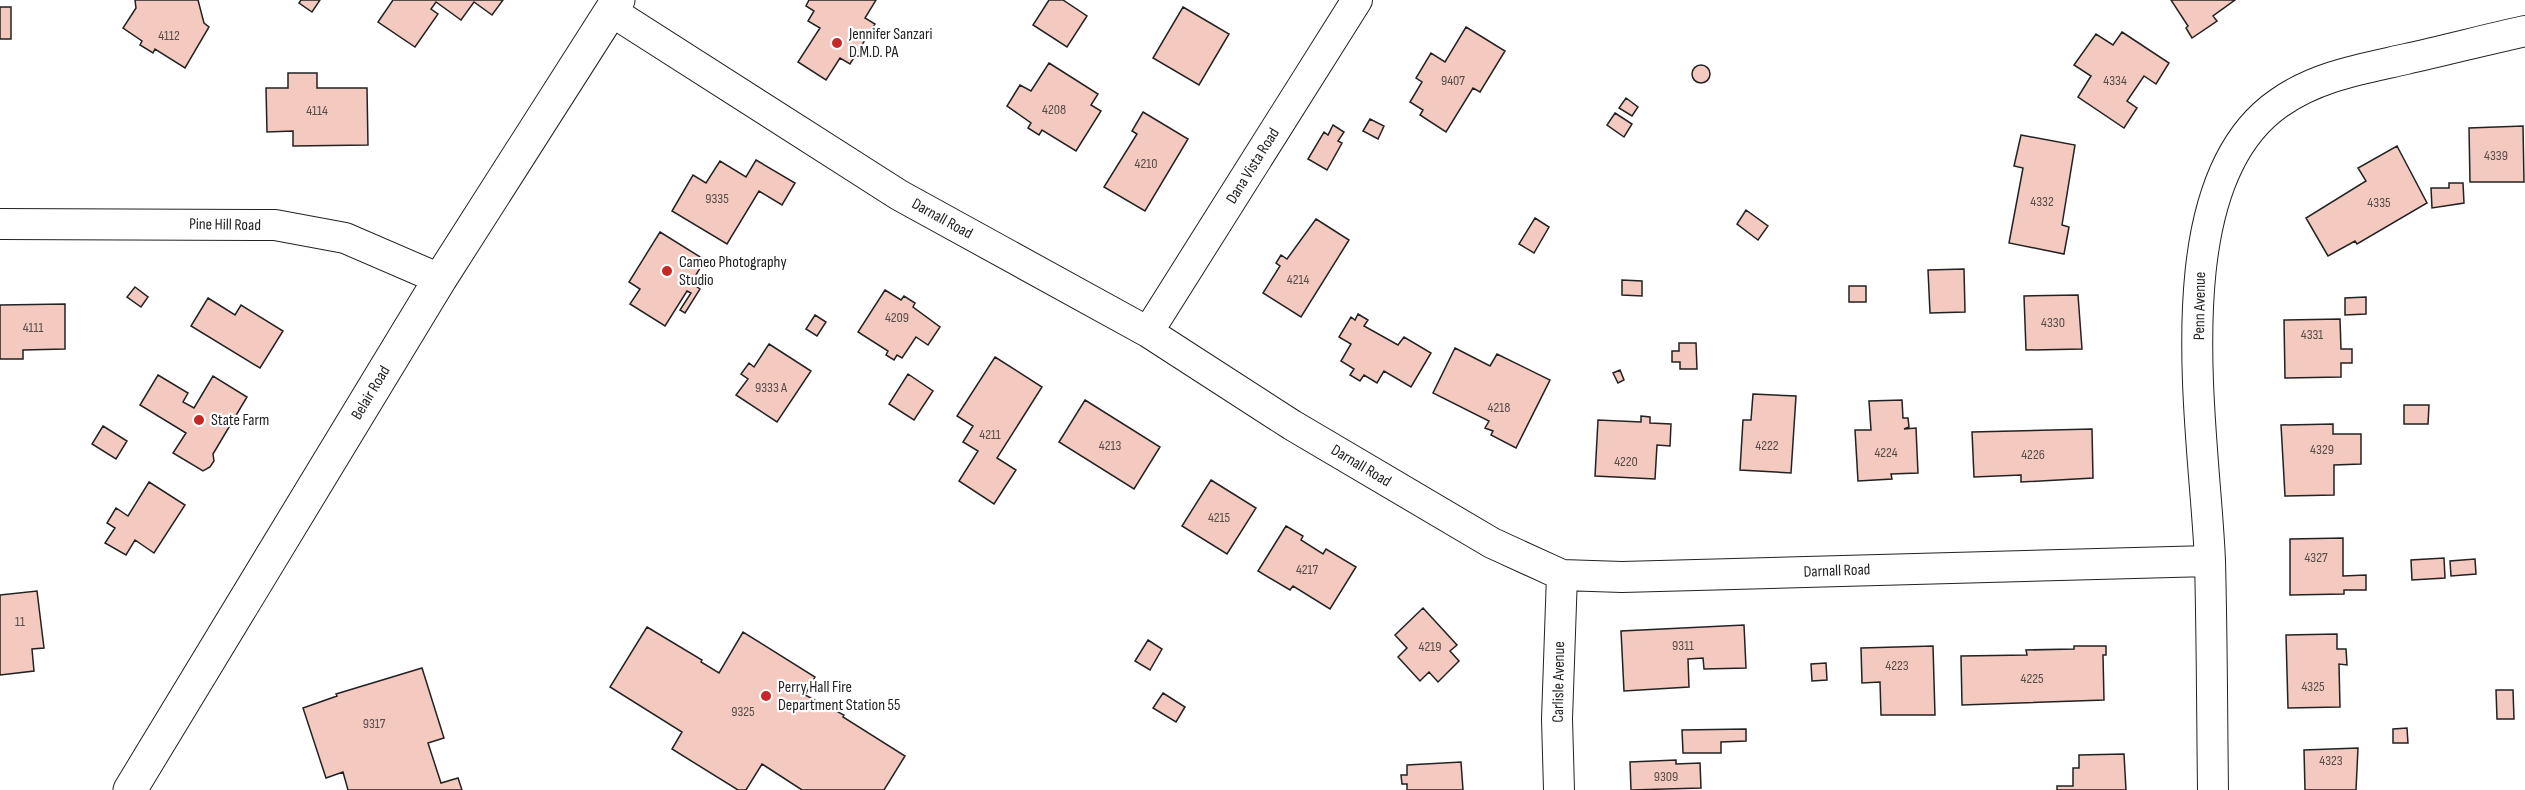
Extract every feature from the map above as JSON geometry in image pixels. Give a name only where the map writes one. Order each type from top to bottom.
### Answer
[{"type":"highway","name":"Belair Road","points":[[130,790],[441,279],[614,5]]},
{"type":"street","name":"Dana Vista Road","points":[[1148,332],[1357,0]]},
{"type":"street","name":"Darnall Road","points":[[614,5],[899,195],[1148,332],[1292,425],[1492,543],[1562,574],[1622,577],[2210,561]]},
{"type":"street","name":"Penn Avenue","points":[[2213,790],[2210,561],[2200,402],[2201,264],[2207,221],[2219,184],[2234,151],[2254,123],[2280,102],[2326,78],[2525,31]]},
{"type":"street","name":"Pine Hill Road","points":[[0,224],[275,225],[345,238],[441,279]]},
{"type":"street","name":"Carlisle Avenue","points":[[1559,790],[1557,719],[1562,574]]},
{"type":"building","points":[[135,0],[198,0],[204,23],[209,27],[185,68],[155,49],[153,53],[140,45],[142,41],[123,28],[136,8]]},
{"type":"building","points":[[301,0],[320,0],[312,12],[299,3]]},
{"type":"building","points":[[393,0],[503,0],[492,15],[474,2],[461,20],[436,2],[431,9],[438,14],[415,47],[378,22]]},
{"type":"building","name":"Jennifer Sanzari D.M.D. PA","points":[[809,0],[876,0],[865,18],[875,24],[850,64],[840,58],[826,80],[798,62],[820,28],[808,21],[814,11],[806,6]]},
{"type":"building","points":[[1049,0],[1063,0],[1087,16],[1067,47],[1033,25]]},
{"type":"building","points":[[2171,0],[2235,0],[2213,16],[2217,21],[2192,38],[2186,28],[2188,26]]},
{"type":"building","points":[[0,7],[11,7],[11,39],[0,39]]},
{"type":"building","points":[[1183,7],[1229,34],[1199,85],[1153,58]]},
{"type":"building","points":[[1466,27],[1505,51],[1480,92],[1473,88],[1446,132],[1420,115],[1423,110],[1410,102],[1422,82],[1416,78],[1431,53],[1445,62]]},
{"type":"building","points":[[2122,32],[2169,63],[2156,84],[2144,76],[2127,101],[2137,108],[2124,128],[2078,97],[2091,76],[2074,65],[2096,34],[2113,45]]},
{"type":"building","points":[[1049,63],[1098,94],[1091,105],[1101,111],[1076,151],[1042,130],[1039,135],[1028,128],[1031,123],[1007,106],[1020,85],[1031,91]]},
{"type":"building","points":[[1701,65],[1707,68],[1710,74],[1707,80],[1701,83],[1695,80],[1692,74],[1695,68]]},
{"type":"building","points":[[288,73],[317,73],[317,88],[367,88],[368,145],[293,146],[293,131],[267,132],[266,88],[288,88]]},
{"type":"building","points":[[1626,98],[1638,107],[1632,116],[1619,108]]},
{"type":"building","points":[[1143,112],[1188,139],[1145,211],[1104,187],[1137,134],[1132,131]]},
{"type":"building","points":[[1615,113],[1632,124],[1624,137],[1607,125]]},
{"type":"building","points":[[1370,119],[1384,126],[1378,139],[1363,131]]},
{"type":"building","points":[[1333,125],[1344,132],[1338,141],[1342,143],[1327,170],[1308,159],[1324,132],[1328,135]]},
{"type":"building","points":[[2523,126],[2524,182],[2470,182],[2469,128]]},
{"type":"building","points":[[2021,135],[2075,145],[2062,225],[2069,227],[2064,254],[2009,243],[2023,168],[2014,166]]},
{"type":"building","points":[[2397,146],[2427,203],[2357,244],[2355,241],[2328,256],[2306,218],[2366,181],[2358,168]]},
{"type":"building","points":[[756,160],[795,183],[782,205],[759,191],[727,244],[672,211],[693,175],[706,183],[720,161],[746,177]]},
{"type":"building","points":[[2449,183],[2463,183],[2464,203],[2432,208],[2431,188],[2449,188]]},
{"type":"building","points":[[1746,210],[1768,226],[1758,240],[1737,224]]},
{"type":"building","points":[[1535,218],[1549,227],[1534,253],[1519,244]]},
{"type":"building","points":[[1316,219],[1349,240],[1301,317],[1263,293],[1280,266],[1276,263],[1281,255],[1287,259]]},
{"type":"building","name":"Cameo Photography Studio","points":[[660,232],[705,260],[691,283],[700,289],[685,313],[680,310],[691,293],[687,291],[665,326],[630,304],[640,289],[629,282]]},
{"type":"building","points":[[1964,269],[1965,312],[1930,313],[1928,270]]},
{"type":"building","points":[[1622,280],[1642,281],[1642,296],[1622,295]]},
{"type":"building","points":[[1849,286],[1866,286],[1866,302],[1849,302]]},
{"type":"building","points":[[135,287],[148,297],[141,307],[127,297]]},
{"type":"building","points":[[885,290],[901,300],[904,296],[915,303],[913,307],[940,327],[928,345],[916,337],[902,358],[897,355],[894,360],[886,355],[888,351],[858,332]]},
{"type":"building","points":[[2078,295],[2082,349],[2026,350],[2024,296]]},
{"type":"building","points":[[2366,297],[2366,314],[2345,315],[2345,298]]},
{"type":"building","points":[[208,298],[235,315],[241,305],[283,331],[260,368],[191,326]]},
{"type":"building","points":[[65,304],[65,349],[23,350],[23,359],[0,359],[0,305]]},
{"type":"building","points":[[1358,314],[1368,320],[1364,326],[1398,345],[1404,337],[1431,353],[1411,387],[1384,371],[1377,383],[1364,375],[1360,381],[1350,375],[1354,369],[1341,361],[1351,344],[1339,337],[1351,317],[1355,320]]},
{"type":"building","points":[[815,315],[826,322],[817,336],[806,329]]},
{"type":"building","points":[[2340,319],[2341,349],[2352,349],[2352,363],[2341,363],[2341,377],[2285,378],[2284,320]]},
{"type":"building","points":[[1679,343],[1696,343],[1697,369],[1680,369],[1680,362],[1672,362],[1672,351],[1679,351]]},
{"type":"building","points":[[769,344],[811,371],[777,422],[736,395],[748,379],[741,374],[749,363],[754,367]]},
{"type":"building","points":[[1455,348],[1490,366],[1497,354],[1550,380],[1516,448],[1491,435],[1493,431],[1485,428],[1489,421],[1433,393]]},
{"type":"building","points":[[995,357],[1042,387],[997,458],[1016,470],[994,504],[959,481],[978,451],[963,442],[973,426],[957,416]]},
{"type":"building","points":[[1620,370],[1624,380],[1618,383],[1613,373]]},
{"type":"building","points":[[908,374],[933,391],[914,420],[889,404]]},
{"type":"building","name":"State Farm","points":[[158,375],[188,393],[183,402],[194,408],[213,376],[247,397],[213,454],[214,461],[203,471],[173,453],[186,433],[140,405]]},
{"type":"building","points":[[1753,394],[1796,396],[1791,473],[1740,470],[1743,420],[1751,420]]},
{"type":"building","points":[[1085,400],[1160,447],[1134,489],[1059,442]]},
{"type":"building","points":[[1902,400],[1903,418],[1908,418],[1909,427],[1904,429],[1916,428],[1918,473],[1891,474],[1892,479],[1858,481],[1855,430],[1871,430],[1869,401]]},
{"type":"building","points":[[2404,405],[2429,405],[2428,424],[2404,424]]},
{"type":"building","points":[[1641,416],[1650,417],[1650,423],[1671,424],[1670,446],[1657,445],[1655,479],[1595,476],[1598,420],[1641,422]]},
{"type":"building","points":[[2333,424],[2333,434],[2361,434],[2361,464],[2334,465],[2334,495],[2285,496],[2281,425]]},
{"type":"building","points":[[103,426],[127,441],[116,459],[92,444]]},
{"type":"building","points":[[2092,429],[2093,478],[2021,482],[2021,475],[1974,477],[1972,432]]},
{"type":"building","points":[[1211,480],[1256,508],[1227,554],[1182,526]]},
{"type":"building","points":[[149,482],[185,505],[154,553],[135,540],[126,555],[105,543],[115,528],[107,523],[116,508],[128,516]]},
{"type":"building","points":[[1286,526],[1303,536],[1301,540],[1323,554],[1326,549],[1356,567],[1330,609],[1293,586],[1290,590],[1258,571]]},
{"type":"building","points":[[2343,538],[2343,576],[2366,575],[2366,590],[2344,590],[2344,594],[2290,595],[2290,539]]},
{"type":"building","points":[[2444,558],[2445,578],[2412,580],[2411,560]]},
{"type":"building","points":[[2475,559],[2476,574],[2451,576],[2450,561]]},
{"type":"building","points":[[37,591],[44,648],[32,649],[34,671],[0,675],[0,595]]},
{"type":"building","points":[[1423,608],[1457,645],[1450,651],[1459,661],[1438,682],[1429,672],[1420,681],[1398,657],[1407,648],[1395,635]]},
{"type":"building","points":[[1744,625],[1746,668],[1704,669],[1703,658],[1688,659],[1689,687],[1624,691],[1621,631]]},
{"type":"building","points":[[647,627],[702,660],[701,662],[719,673],[743,632],[815,677],[805,695],[844,715],[843,717],[905,756],[884,790],[802,790],[762,764],[746,790],[738,790],[672,749],[682,732],[610,687]]},
{"type":"building","points":[[2337,634],[2337,649],[2346,649],[2347,665],[2339,664],[2340,707],[2288,708],[2286,635]]},
{"type":"building","points":[[1148,640],[1162,649],[1150,670],[1135,661]]},
{"type":"building","points":[[1933,646],[1935,715],[1881,715],[1880,682],[1862,683],[1861,648]]},
{"type":"building","points":[[2074,646],[2106,646],[2106,655],[2103,655],[2104,700],[1962,705],[1961,656],[2027,655],[2026,650],[2074,649]]},
{"type":"building","points":[[1826,663],[1827,680],[1812,681],[1811,664]]},
{"type":"building","points":[[422,668],[444,738],[428,743],[441,783],[458,778],[462,790],[348,790],[343,772],[326,778],[303,708],[337,696],[336,694]]},
{"type":"building","points":[[2496,690],[2513,690],[2514,719],[2497,719]]},
{"type":"building","points":[[1163,693],[1185,707],[1176,722],[1153,708]]},
{"type":"building","points":[[2407,728],[2408,743],[2393,743],[2393,729]]},
{"type":"building","points":[[1746,729],[1746,741],[1721,742],[1721,753],[1683,753],[1682,730]]},
{"type":"building","points":[[2358,748],[2356,790],[2305,790],[2304,750]]},
{"type":"building","points":[[2124,754],[2126,790],[2057,790],[2057,786],[2073,786],[2073,768],[2079,768],[2079,755]]},
{"type":"building","points":[[1676,760],[1676,764],[1700,763],[1701,788],[1631,790],[1630,762]]},
{"type":"building","points":[[1461,762],[1463,790],[1407,790],[1407,784],[1402,784],[1401,775],[1407,775],[1407,765]]},
{"type":"place","name":"Jennifer Sanzari D.M.D. PA","points":[[837,43]]},
{"type":"place","name":"Cameo Photography Studio","points":[[667,271]]},
{"type":"place","name":"State Farm","points":[[199,420]]},
{"type":"place","name":"Perry Hall Fire Department Station 55","points":[[766,696]]}]
